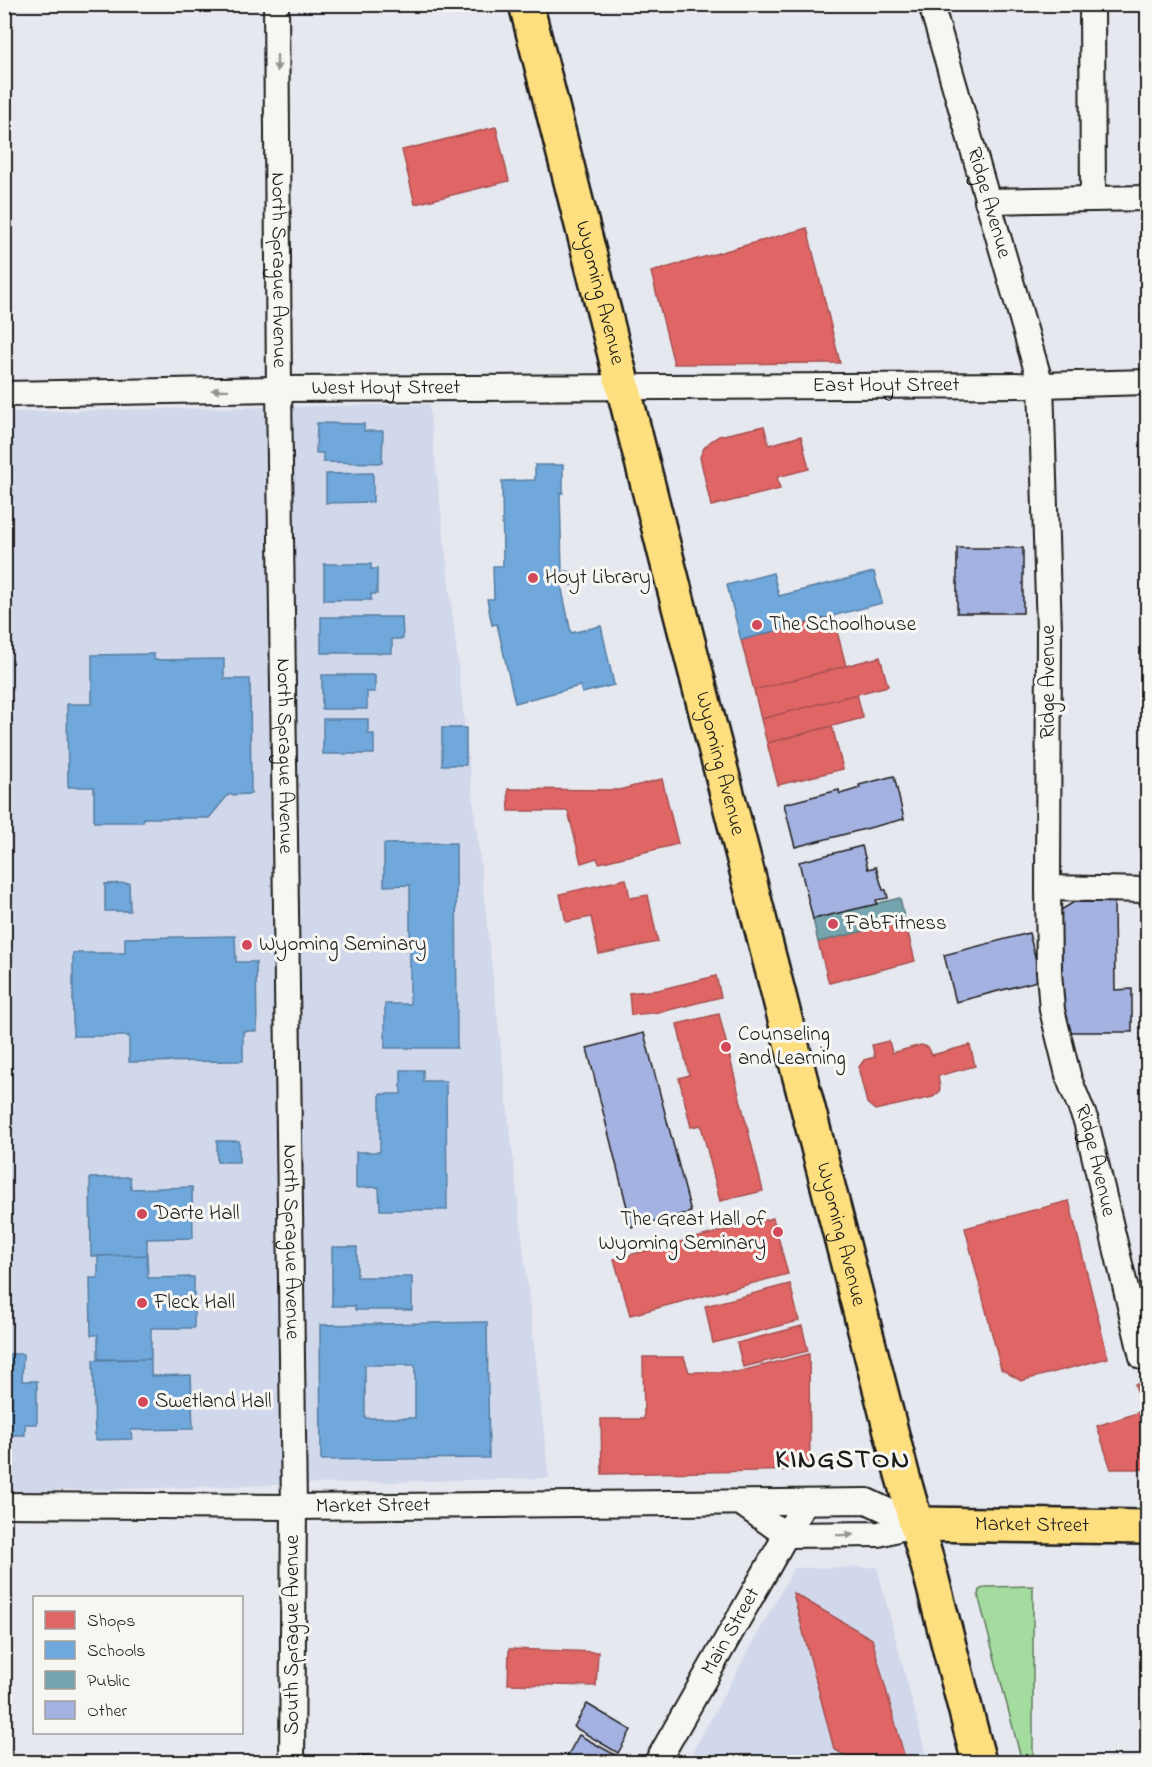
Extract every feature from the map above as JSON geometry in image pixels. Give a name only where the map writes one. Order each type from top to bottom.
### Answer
[{"type":"main road","name":"Wyoming Avenue","points":[[526,4],[824,1171],[979,1762]]},
{"type":"main road","name":"Market Street","points":[[916,1524],[1148,1527]]},
{"type":"street","name":"North Sprague Avenue","points":[[276,4],[294,1507]]},
{"type":"street","name":"Ridge Avenue","points":[[931,4],[1041,385],[1049,630],[1048,888],[1052,1010],[1069,1079],[1086,1121],[1142,1357],[1148,1357]]},
{"type":"street","points":[[1092,4],[1093,199]]},
{"type":"street","points":[[987,201],[1148,198]]},
{"type":"street","name":"East Hoyt Street","points":[[624,387],[1041,385],[1148,382]]},
{"type":"street","name":"West Hoyt Street","points":[[4,394],[279,388],[624,387]]},
{"type":"street","points":[[1048,888],[1148,890]]},
{"type":"street","name":"Market Street","points":[[4,1505],[294,1507],[867,1501],[916,1524]]},
{"type":"street","name":"Main Street","points":[[657,1762],[805,1502]]},
{"type":"street","points":[[741,1503],[786,1535]]},
{"type":"street","name":"South Sprague Avenue","points":[[292,1762],[294,1507]]},
{"type":"street","name":"Market Street","points":[[786,1535],[879,1534],[916,1524]]},
{"type":"shaded area","name":"Wyoming Seminary","points":[[429,404],[549,1478],[5,1492],[4,412]]},
{"type":"shaded area","points":[[877,1567],[928,1762],[687,1762],[794,1568]]},
{"type":"green space","points":[[1033,1586],[1033,1762],[1022,1762],[978,1595],[979,1590],[986,1587]]},
{"type":"building: Shops","points":[[496,127],[509,181],[415,204],[402,150]]},
{"type":"building: Shops","points":[[807,228],[840,363],[674,364],[651,272]]},
{"type":"building: Shops","points":[[764,426],[769,445],[801,436],[809,469],[777,477],[780,489],[711,506],[700,457],[704,448],[719,436]]},
{"type":"building: Shops","points":[[833,616],[846,666],[754,690],[741,640]]},
{"type":"building: Shops","points":[[880,657],[888,686],[761,719],[754,690]]},
{"type":"building: Shops","points":[[857,694],[863,718],[767,743],[761,719]]},
{"type":"building: Shops","points":[[832,726],[843,769],[778,785],[767,743]]},
{"type":"building: Shops","points":[[662,779],[678,844],[599,863],[597,858],[581,863],[568,811],[509,811],[508,789],[619,790]]},
{"type":"building: Shops","points":[[626,879],[630,898],[648,895],[658,942],[599,954],[591,917],[566,922],[560,894]]},
{"type":"building: Shops","points":[[905,921],[915,961],[829,983],[818,942]]},
{"type":"building: Shops","points":[[716,976],[721,997],[661,1012],[631,1015],[629,993],[658,990]]},
{"type":"building: Shops","points":[[719,1014],[763,1191],[720,1201],[701,1125],[691,1127],[679,1078],[689,1075],[677,1024]]},
{"type":"building: Shops","points":[[889,1041],[892,1053],[921,1045],[928,1047],[932,1055],[970,1045],[975,1066],[938,1076],[940,1088],[933,1097],[875,1110],[867,1103],[859,1067],[864,1060],[875,1057],[872,1045]]},
{"type":"building: Shops","points":[[1069,1201],[1108,1358],[1021,1381],[1001,1369],[965,1228]]},
{"type":"building: Shops","points":[[773,1218],[788,1274],[630,1315],[614,1259]]},
{"type":"building: Shops","points":[[790,1284],[799,1321],[713,1343],[705,1306]]},
{"type":"building: Shops","points":[[802,1326],[808,1351],[743,1367],[737,1343]]},
{"type":"building: Shops","points":[[809,1354],[810,1470],[602,1474],[601,1419],[644,1419],[643,1357],[684,1357],[689,1372],[737,1372]]},
{"type":"building: Shops","points":[[1135,1384],[1148,1384],[1148,1469],[1111,1469],[1097,1426],[1143,1411]]},
{"type":"building: Shops","points":[[793,1593],[872,1639],[906,1762],[855,1762],[834,1749]]},
{"type":"building: Shops","points":[[509,1649],[598,1652],[596,1686],[508,1684]]},
{"type":"building: Schools","points":[[317,423],[364,424],[364,431],[383,431],[382,463],[323,462],[323,453],[316,453]]},
{"type":"building: Schools","name":"Hoyt Library","points":[[535,465],[563,465],[563,493],[560,493],[562,571],[574,572],[574,585],[561,585],[571,633],[601,626],[614,685],[582,693],[580,686],[515,703],[497,624],[492,625],[487,599],[494,599],[493,566],[503,566],[502,481],[535,480]]},
{"type":"building: Schools","points":[[373,473],[373,502],[326,503],[326,474]]},
{"type":"building: Schools","points":[[324,564],[371,564],[371,569],[377,569],[377,594],[371,594],[371,600],[324,600]]},
{"type":"building: Schools","points":[[874,572],[882,603],[741,640],[727,585],[773,573],[779,596]]},
{"type":"building: Schools","points":[[321,617],[402,617],[403,639],[392,639],[392,653],[321,653]]},
{"type":"building: Schools","points":[[154,654],[154,660],[224,659],[224,679],[250,679],[251,794],[228,795],[209,818],[144,818],[143,822],[94,822],[94,787],[68,787],[67,704],[92,704],[92,655]]},
{"type":"building: Schools","points":[[322,675],[375,675],[375,692],[367,692],[367,709],[322,709]]},
{"type":"building: Schools","points":[[323,719],[368,719],[368,734],[374,734],[374,754],[323,754]]},
{"type":"building: Schools","points":[[442,728],[466,728],[466,765],[442,765]]},
{"type":"building: Schools","points":[[456,843],[457,1048],[385,1048],[385,1004],[410,1004],[410,885],[384,886],[384,844]]},
{"type":"building: Schools","points":[[129,883],[130,911],[105,911],[105,884]]},
{"type":"building: Schools","points":[[235,936],[236,962],[256,962],[257,1031],[243,1031],[243,1061],[129,1062],[129,1036],[73,1036],[73,953],[125,953],[125,938]]},
{"type":"building: Schools","points":[[401,1070],[423,1070],[423,1081],[446,1081],[447,1210],[380,1210],[379,1187],[356,1188],[356,1152],[380,1152],[380,1094],[401,1094]]},
{"type":"building: Schools","points":[[217,1141],[239,1141],[239,1162],[217,1162]]},
{"type":"building: Schools","name":"Darte Hall","points":[[130,1177],[131,1189],[192,1187],[193,1238],[147,1239],[147,1255],[91,1256],[90,1178]]},
{"type":"building: Schools","points":[[332,1247],[357,1247],[357,1277],[412,1277],[412,1310],[355,1310],[355,1306],[332,1306]]},
{"type":"building: Schools","name":"Fleck Hall","points":[[147,1255],[148,1278],[194,1277],[194,1328],[151,1328],[151,1359],[98,1359],[98,1335],[91,1335],[90,1278],[98,1278],[98,1256]]},
{"type":"building: Schools","points":[[487,1322],[489,1458],[321,1460],[320,1325]],"holes":[[[365,1365],[415,1365],[415,1418],[365,1418]]]},
{"type":"building: Schools","points":[[4,1354],[23,1354],[22,1381],[37,1381],[37,1424],[25,1424],[25,1435],[4,1435]]},
{"type":"building: Schools","name":"Swetland Hall","points":[[151,1359],[151,1376],[191,1375],[193,1429],[131,1430],[132,1439],[95,1440],[93,1360]]},
{"type":"building: Public","points":[[900,898],[905,921],[818,942],[813,919]]},
{"type":"building: Other","points":[[957,548],[1023,548],[1023,613],[957,613]]},
{"type":"building: Other","points":[[894,776],[904,819],[795,847],[784,804],[839,790],[840,794],[860,788],[859,785]]},
{"type":"building: Other","points":[[862,846],[868,869],[876,867],[888,898],[876,900],[877,904],[813,919],[799,862]]},
{"type":"building: Other","points":[[1074,902],[1114,902],[1115,990],[1132,989],[1132,1032],[1066,1032],[1061,1011],[1061,910]]},
{"type":"building: Other","points":[[1029,933],[1041,980],[956,1002],[944,955]]},
{"type":"building: Other","points":[[644,1033],[691,1212],[632,1227],[587,1048]]},
{"type":"building: Other","points":[[587,1704],[631,1730],[618,1753],[574,1727]]},
{"type":"building: Other","points":[[579,1735],[619,1757],[616,1762],[564,1762]]},
{"type":"building: Other","points":[[359,1755],[404,1756],[404,1760],[416,1760],[416,1762],[336,1762],[336,1758],[359,1758]]},
{"type":"place","name":"Hoyt Library","points":[[533,578]]},
{"type":"place","name":"The Schoolhouse","points":[[757,625]]},
{"type":"place","name":"FabFitness","points":[[833,924]]},
{"type":"place","name":"Wyoming Seminary","points":[[247,945]]},
{"type":"place","name":"Counseling and Learning","points":[[726,1047]]},
{"type":"place","name":"Darte Hall","points":[[142,1214]]},
{"type":"place","name":"The Great Hall of Wyoming Seminary","points":[[778,1232]]},
{"type":"place","name":"Fleck Hall","points":[[142,1303]]},
{"type":"place","name":"Swetland Hall","points":[[143,1402]]},
{"type":"district","name":"KINGSTON","points":[[843,1460]]}]
